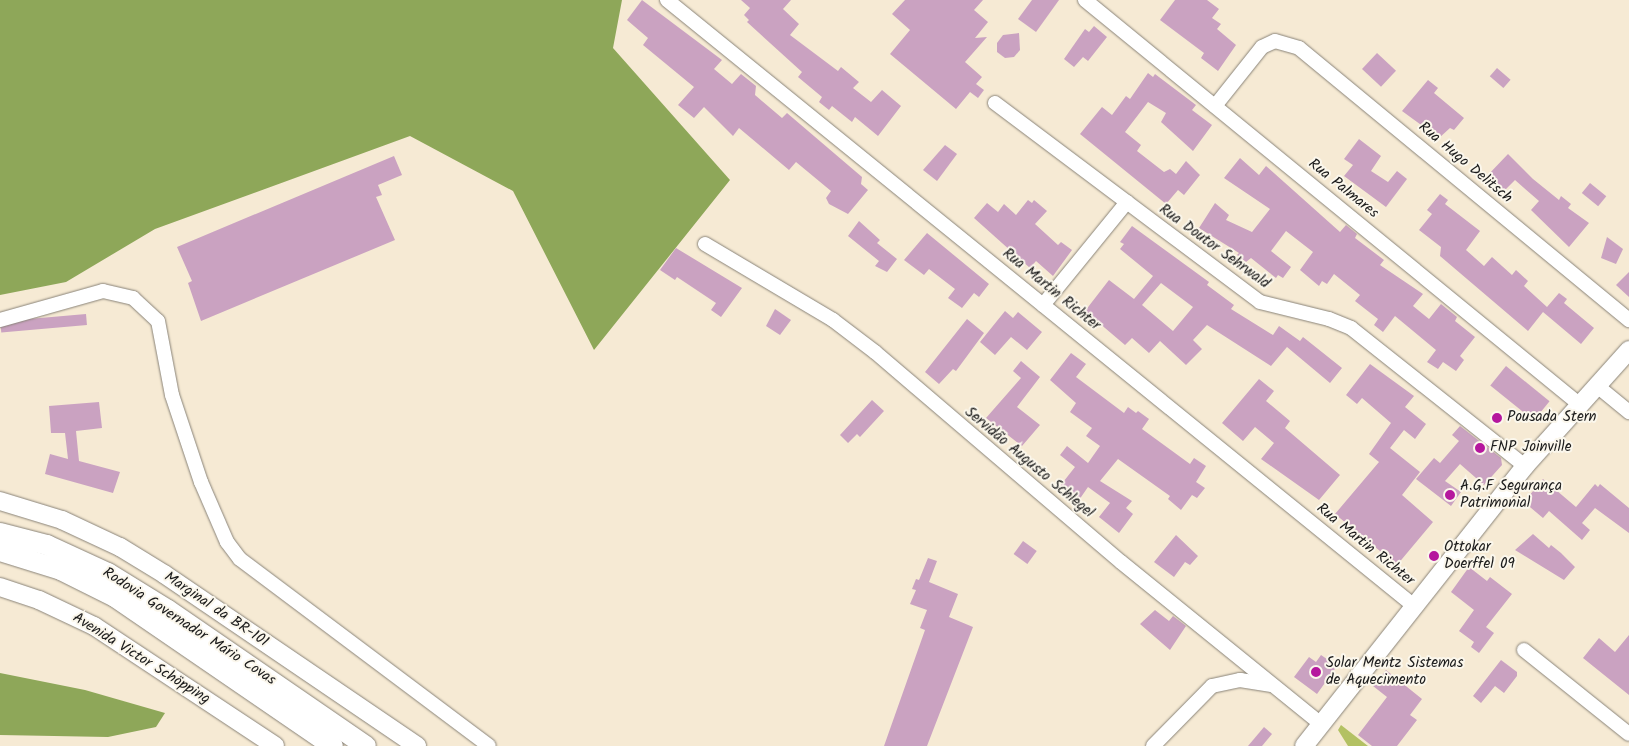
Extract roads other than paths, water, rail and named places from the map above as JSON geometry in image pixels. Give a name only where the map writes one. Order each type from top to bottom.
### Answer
[{"type":"highway","name":"Rodovia Governador Mário Covas","points":[[0,533],[47,545],[108,573],[168,610],[366,746]]},
{"type":"highway","name":"Rodovia Governador Mário Covas","points":[[0,550],[61,570],[115,597],[334,746]]},
{"type":"main road","points":[[1305,744],[1525,466],[1629,350]]},
{"type":"main road","name":"Marginal da BR-101","points":[[0,502],[62,520],[127,552],[417,746]]},
{"type":"main road","name":"Avenida Victor Schöpping","points":[[0,586],[39,600],[94,626],[275,746]]},
{"type":"street","name":"Rua Martin Richter","points":[[667,0],[1414,606]]},
{"type":"street","name":"Rua Palmares","points":[[1085,0],[1579,404]]},
{"type":"street","name":"Rua Hugo Delitsch","points":[[1215,106],[1251,58],[1275,41],[1299,48],[1629,320]]},
{"type":"street","name":"Rua Doutor Sehrwald","points":[[996,103],[1260,302],[1329,319],[1352,328],[1525,466]]},
{"type":"street","points":[[1043,305],[1128,202]]},
{"type":"street","name":"Servidão Augusto Schlegel","points":[[705,244],[833,320],[875,352],[1122,562],[1321,724]]},
{"type":"street","points":[[0,320],[104,291],[133,298],[158,321],[172,396],[201,482],[227,542],[240,559],[490,746]]},
{"type":"street","points":[[1596,385],[1629,412]]},
{"type":"street","points":[[1524,650],[1629,734]]},
{"type":"street","points":[[1153,746],[1212,686],[1240,680],[1273,685]]},
{"type":"place","name":"Pousada Stern","points":[[1497,418]]},
{"type":"place","name":"FNP Joinville","points":[[1480,448]]},
{"type":"place","name":"A.G.F Segurança Patrimonial","points":[[1450,495]]},
{"type":"place","name":"Ottokar Doerffel 09","points":[[1434,556]]},
{"type":"place","name":"Solar Mentz Sistemas de Aquecimento","points":[[1316,672]]}]
